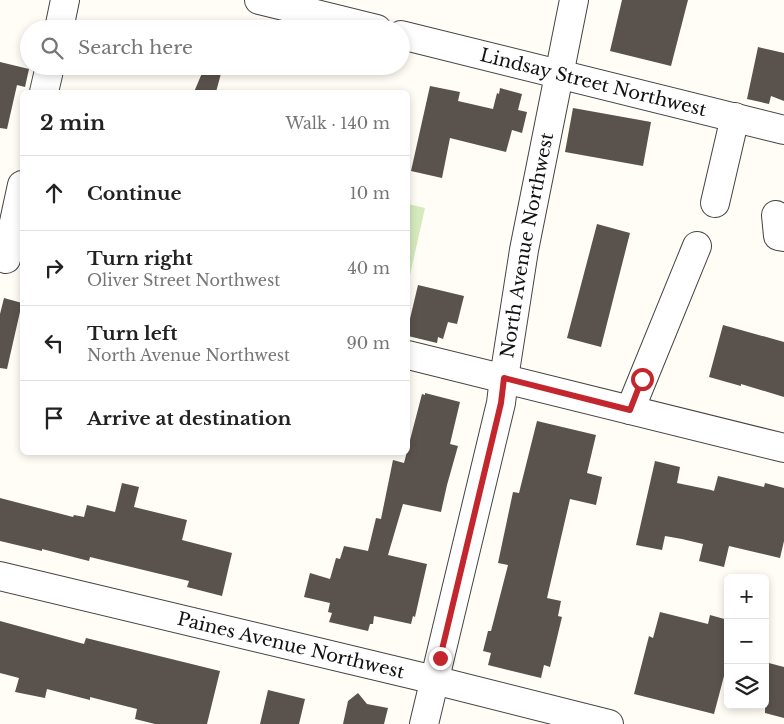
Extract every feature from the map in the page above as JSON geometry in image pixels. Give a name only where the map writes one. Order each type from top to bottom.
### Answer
[{"type":"street","points":[[61,20],[65,0]]},
{"type":"street","points":[[259,0],[354,11],[366,20]]},
{"type":"street","name":"North Avenue Northwest","points":[[424,724],[501,403],[524,250],[574,0]]},
{"type":"street","name":"Lindsay Street Northwest","points":[[410,37],[784,130]]},
{"type":"street","points":[[44,90],[48,75]]},
{"type":"street","points":[[715,203],[735,117]]},
{"type":"street","points":[[9,260],[20,197]]},
{"type":"street","points":[[630,410],[697,246]]},
{"type":"street","points":[[410,355],[784,448]]},
{"type":"street","name":"Paines Avenue Northwest","points":[[0,576],[609,724]]},
{"type":"green space","points":[[410,204],[425,208],[410,275]]},
{"type":"building","points":[[622,0],[688,0],[671,66],[610,51]]},
{"type":"building","points":[[758,47],[784,53],[784,101],[771,96],[769,104],[747,99]]},
{"type":"building","points":[[0,62],[20,67],[20,75],[28,75],[25,87],[17,85],[7,129],[0,128]]},
{"type":"building","points":[[201,75],[221,75],[217,90],[195,90]]},
{"type":"building","points":[[430,86],[460,92],[458,101],[493,109],[500,88],[522,94],[518,110],[527,112],[522,133],[512,130],[506,152],[450,138],[442,178],[411,171]]},
{"type":"building","points":[[573,108],[651,122],[643,166],[565,152]]},
{"type":"building","points":[[597,224],[630,233],[601,347],[567,338]]},
{"type":"building","points":[[418,285],[464,296],[457,324],[448,322],[443,339],[438,337],[437,343],[410,336],[410,319]]},
{"type":"building","points":[[4,298],[20,302],[20,312],[7,369],[0,368],[0,314]]},
{"type":"building","points":[[723,325],[784,342],[784,397],[709,377]]},
{"type":"building","points":[[425,393],[460,402],[450,444],[458,446],[441,512],[403,504],[388,555],[427,564],[415,617],[413,616],[411,624],[374,616],[373,624],[370,624],[368,631],[329,622],[332,613],[328,612],[330,603],[304,597],[310,573],[330,579],[336,558],[340,559],[344,546],[368,551],[376,518],[381,519],[393,460],[404,463],[406,455],[410,455],[410,440],[422,394],[425,395]]},
{"type":"building","points":[[537,421],[596,435],[587,473],[602,477],[596,505],[570,499],[547,598],[561,601],[558,616],[562,617],[550,667],[544,665],[541,678],[488,665],[491,653],[483,651],[488,631],[491,631],[508,565],[498,563],[513,492],[519,493]]},
{"type":"building","points":[[655,461],[680,467],[677,483],[714,491],[718,476],[764,487],[765,483],[784,488],[784,541],[780,558],[729,546],[724,567],[699,561],[703,544],[665,536],[662,550],[636,545]]},
{"type":"building","points":[[122,483],[139,487],[134,507],[187,520],[182,540],[232,553],[222,596],[187,587],[189,581],[90,557],[89,561],[0,541],[0,498],[73,517],[74,515],[84,517],[87,505],[115,512]]},
{"type":"building","points":[[660,612],[708,624],[710,615],[724,619],[724,676],[714,714],[634,694],[649,636],[653,638]]},
{"type":"building","points":[[0,621],[84,644],[86,638],[220,671],[207,724],[155,724],[135,719],[137,709],[90,697],[90,700],[47,689],[45,698],[15,692],[19,678],[0,673]]},
{"type":"building","points":[[769,663],[784,667],[784,718],[765,713],[765,709],[769,709]]},
{"type":"building","points":[[268,690],[305,699],[299,724],[260,724]]},
{"type":"building","points":[[358,693],[367,704],[388,708],[384,724],[343,724],[348,701]]},
{"type":"route","points":[[440,658],[501,403],[504,378],[630,410],[642,379]]}]
